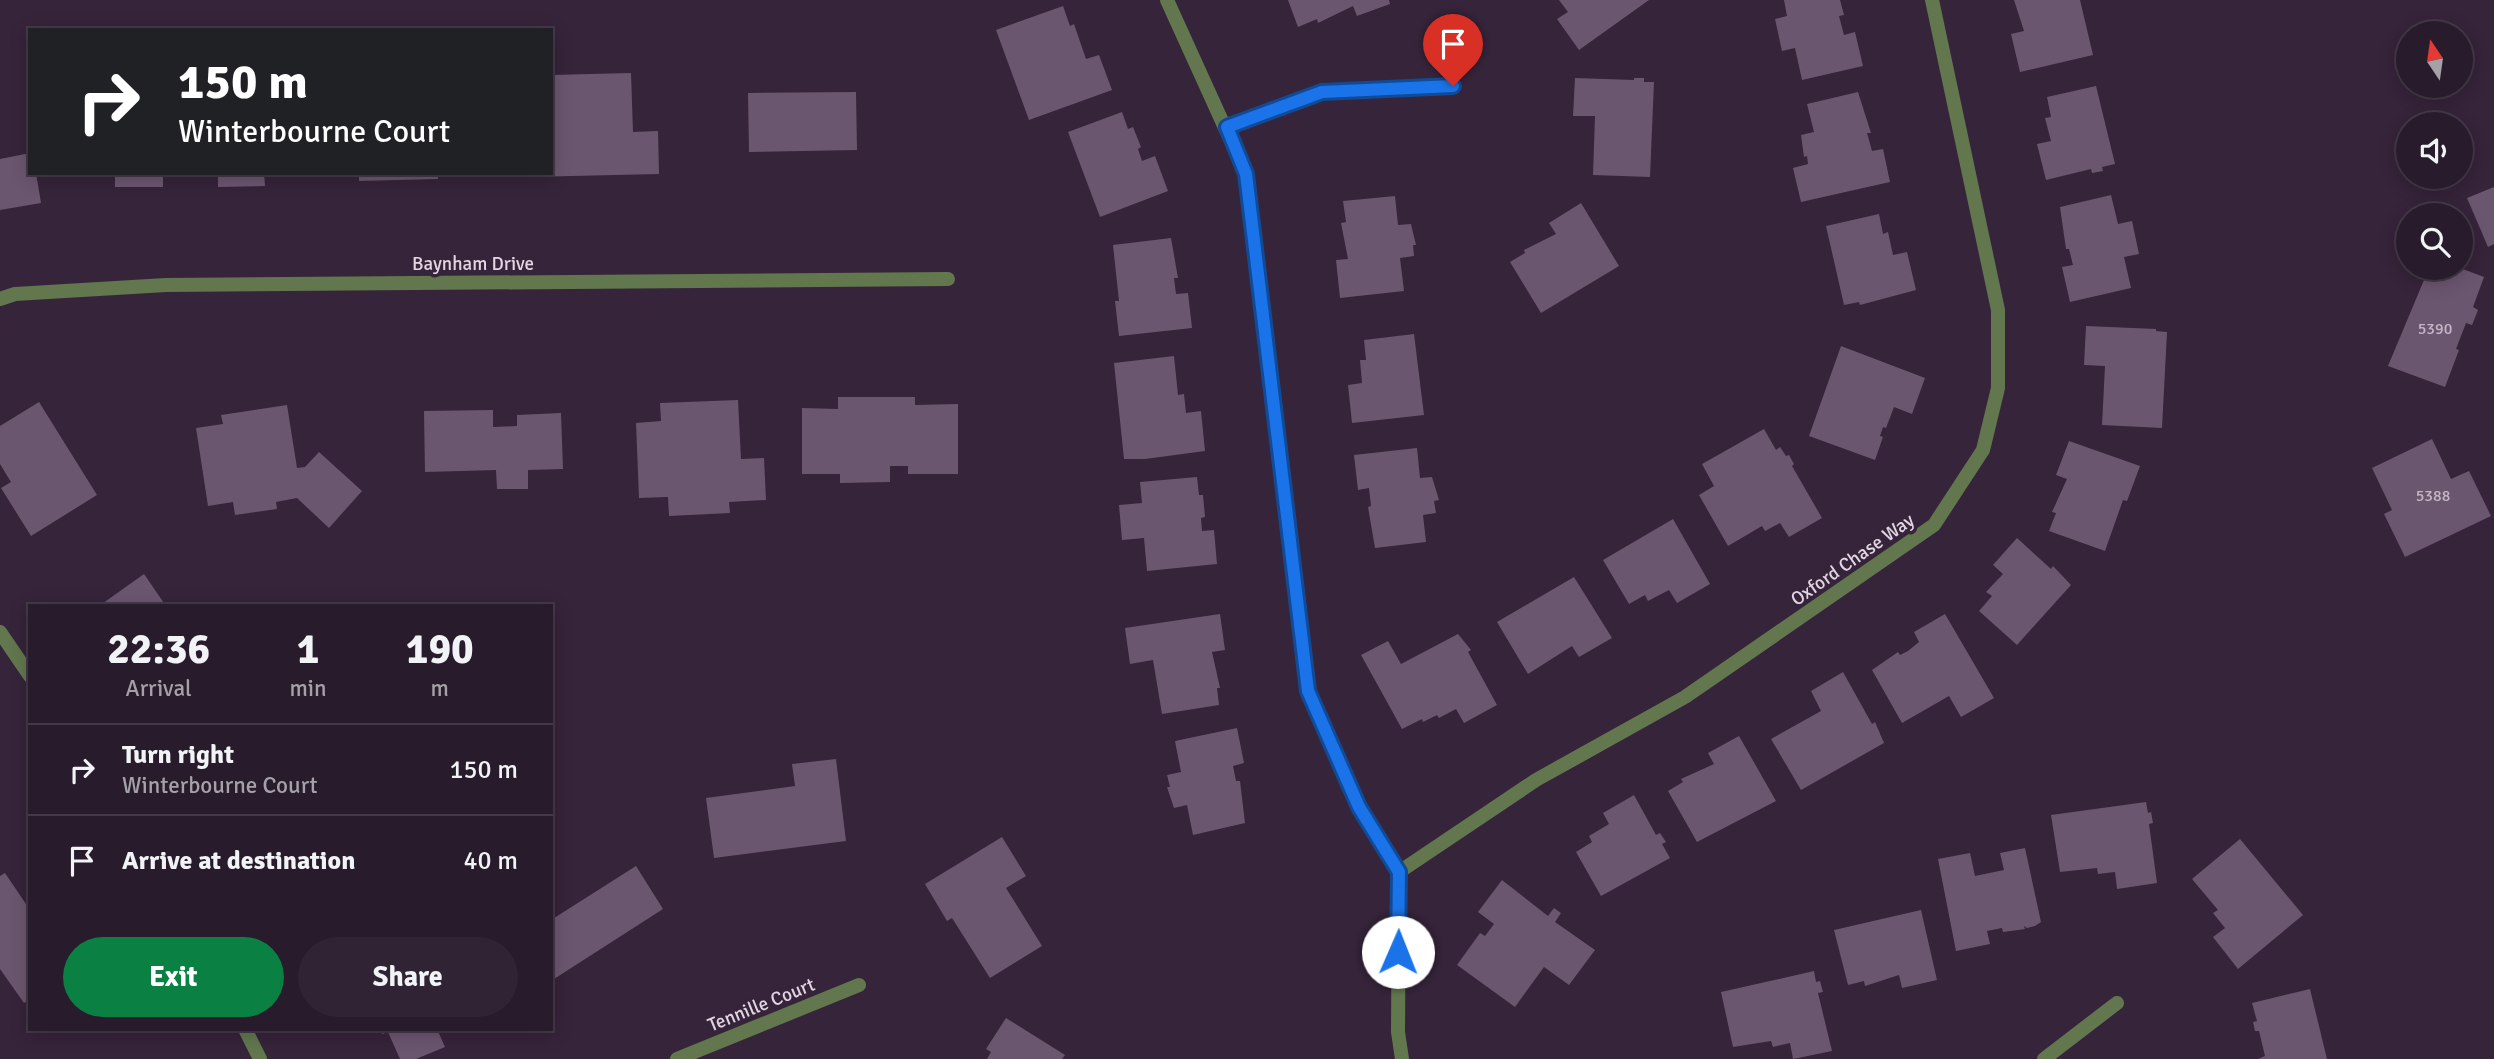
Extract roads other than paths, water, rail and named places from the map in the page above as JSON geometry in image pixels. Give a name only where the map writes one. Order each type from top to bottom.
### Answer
[{"type":"street","points":[[1167,0],[1227,127],[1246,174],[1308,691],[1359,807],[1399,872],[1398,1032],[1402,1059]]},
{"type":"street","name":"Oxford Chase Way","points":[[1399,872],[1536,780],[1685,696],[1934,525],[1983,450],[1998,388],[1998,310],[1932,0]]},
{"type":"street","points":[[1227,127],[1322,92],[1453,86]]},
{"type":"street","name":"Baynham Drive","points":[[0,299],[15,294],[166,285],[948,279]]},
{"type":"street","points":[[0,632],[28,673]]},
{"type":"street","name":"Tennille Court","points":[[677,1059],[859,985]]},
{"type":"street","points":[[2044,1059],[2117,1003]]},
{"type":"street","points":[[246,1031],[260,1059]]}]
